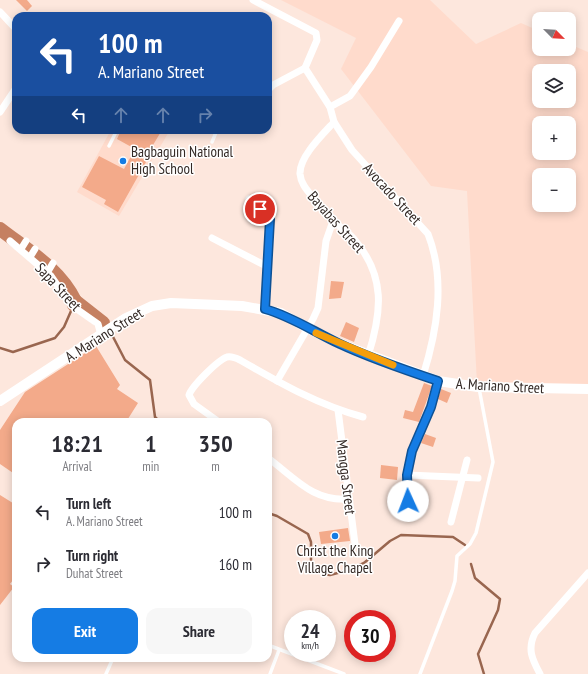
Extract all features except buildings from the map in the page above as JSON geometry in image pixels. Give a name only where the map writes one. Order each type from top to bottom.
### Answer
[{"type":"street","points":[[253,0],[316,33],[317,40],[305,68],[272,86]]},
{"type":"street","points":[[0,12],[12,24]]},
{"type":"street","points":[[330,107],[350,96],[371,67],[399,21]]},
{"type":"street","name":"Avocado Street","points":[[305,68],[330,107],[334,122],[352,150],[419,222],[430,240],[437,278],[438,315],[423,376]]},
{"type":"street","points":[[0,112],[12,94]]},
{"type":"street","name":"Bayabas Street","points":[[334,122],[316,141],[303,163],[300,174],[302,185],[333,221],[353,238],[365,253],[375,273],[379,299],[378,318],[368,356]]},
{"type":"street","points":[[249,199],[270,219],[265,309]]},
{"type":"street","points":[[277,381],[318,308],[325,247],[333,221]]},
{"type":"street","points":[[212,238],[268,267]]},
{"type":"street","name":"Sapa Street","points":[[10,241],[23,245],[50,269],[71,305],[98,324],[106,332]]},
{"type":"street","name":"A. Mariano Street","points":[[0,401],[141,310],[152,306],[171,303],[199,303],[265,309],[281,313],[307,328],[368,356],[438,381],[478,387],[588,389]]},
{"type":"street","points":[[214,418],[194,404],[189,395],[194,385],[222,360],[230,357],[240,360],[308,398],[338,410],[363,416]]},
{"type":"street","points":[[409,513],[407,475],[412,451],[431,407],[438,381]]},
{"type":"street","name":"Mangga Street","points":[[338,410],[355,544]]},
{"type":"street","points":[[451,522],[467,460]]},
{"type":"street","points":[[272,461],[314,493],[332,500],[349,499]]},
{"type":"street","points":[[407,475],[478,478]]},
{"type":"street","points":[[540,674],[530,654],[530,642],[535,633],[588,573]]},
{"type":"lane","points":[[109,146],[115,134]]},
{"type":"lane","points":[[212,142],[215,134]]},
{"type":"lane","points":[[420,674],[452,591],[455,581],[458,556],[470,544],[476,532],[493,462],[492,448],[478,387]]},
{"type":"lane","points":[[272,647],[344,674]]},
{"type":"lane","points":[[270,674],[279,650]]},
{"type":"lane","points":[[106,674],[111,662]]},
{"type":"shaded area","points":[[281,0],[430,0],[476,44],[521,23],[532,28],[532,56],[576,56],[576,47],[588,52],[588,384],[477,384],[467,191],[431,186],[341,69],[356,38]]},
{"type":"shaded area","name":"Bagbaguin National High School","points":[[109,134],[168,134],[119,216],[77,192]]},
{"type":"waterway","points":[[0,229],[42,261],[61,279],[75,301],[74,305]]},
{"type":"waterway","points":[[75,301],[103,323]]},
{"type":"waterway","points":[[0,348],[13,352],[55,338],[64,327],[71,311]]},
{"type":"waterway","points":[[110,331],[125,360],[150,380],[156,418]]},
{"type":"waterway","points":[[272,514],[308,534],[311,542],[311,562],[313,567],[323,574],[330,575],[349,570],[364,563],[390,541],[401,535],[453,537],[465,545]]},
{"type":"waterway","points":[[471,564],[475,578],[500,599],[498,610],[478,654],[484,674]]},
{"type":"slow traffic","points":[[316,333],[368,356],[393,365]]},
{"type":"place","name":"Bagbaguin National High School","points":[[123,161]]},
{"type":"place","name":"Christ the King Village Chapel","points":[[335,536]]},
{"type":"route","points":[[260,209],[268,215],[270,219],[265,309],[281,313],[307,328],[355,351],[438,381],[431,407],[412,451],[407,475],[408,501]]}]
